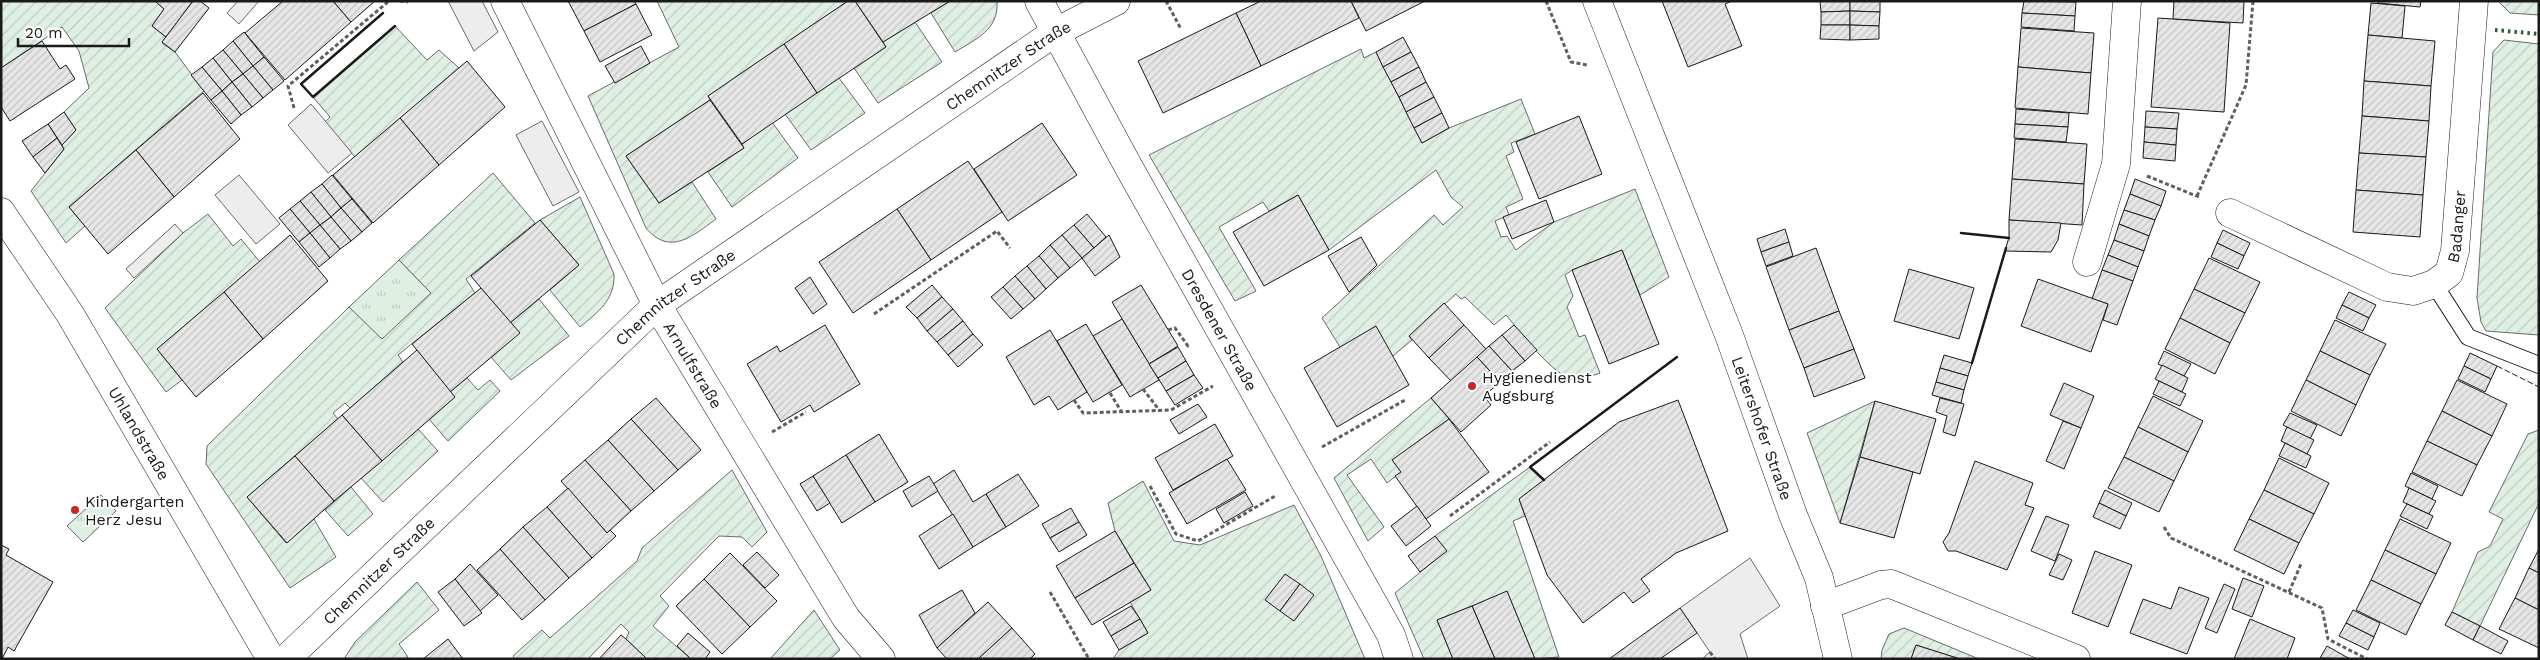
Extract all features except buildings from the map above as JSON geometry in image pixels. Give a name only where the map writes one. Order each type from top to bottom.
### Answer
[{"type":"street","name":"Arnulfstraße","points":[[505,1],[657,305],[846,618],[881,659]]},
{"type":"street","name":"Dresdener Straße","points":[[1039,1],[1054,33],[1241,370],[1391,635],[1399,659]]},
{"type":"street","name":"Chemnitzer Straße","points":[[286,659],[657,305],[1054,33],[1116,1]]},
{"type":"street","name":"Leitershofer Straße","points":[[1597,1],[1729,335],[1790,507],[1818,578],[1838,659]]},
{"type":"street","points":[[2087,262],[2116,164],[2127,1]]},
{"type":"street","name":"Badanger","points":[[2230,213],[2387,287],[2413,292],[2434,284],[2448,272],[2456,251],[2474,1]]},
{"type":"street","name":"Uhlandstraße","points":[[1,212],[70,314],[271,659]]},
{"type":"street","points":[[1825,606],[1881,585],[1890,584],[2076,659]]},
{"type":"lane","points":[[2434,284],[2468,338],[2539,365]]},
{"type":"path","points":[[294,108],[288,86],[389,1]]},
{"type":"path","points":[[400,1],[408,2]]},
{"type":"path","points":[[1166,1],[1181,29]]},
{"type":"path","points":[[1546,1],[1571,62],[1625,72]]},
{"type":"path","points":[[2198,196],[2246,85],[2253,1]]},
{"type":"path","points":[[2116,164],[2204,200]]},
{"type":"path","points":[[874,314],[997,231],[1010,248]]},
{"type":"path","points":[[1074,400],[1083,413],[1171,410],[1241,370]]},
{"type":"path","points":[[1143,389],[1160,411]]},
{"type":"path","points":[[1110,393],[1122,412]]},
{"type":"path","points":[[1150,486],[1176,534],[1198,541],[1405,400]]},
{"type":"path","points":[[1450,516],[1550,442]]},
{"type":"path","points":[[2164,527],[2171,538],[2322,608],[2328,639],[2368,659]]},
{"type":"path","points":[[2289,592],[2301,564]]},
{"type":"path","points":[[1050,592],[1089,659]]},
{"type":"path","points":[[1710,652],[1715,659]]},
{"type":"green space","points":[[1,1],[155,1],[164,9],[152,26],[166,37],[162,43],[175,52],[204,91],[69,207],[85,226],[66,243],[31,191],[64,149],[62,145],[76,130],[64,112],[89,88],[79,51],[62,27],[1,68]]},
{"type":"green space","points":[[657,1],[848,1],[708,96],[710,100],[626,156],[659,203],[692,182],[716,219],[691,237],[673,242],[655,237],[646,228],[588,96],[679,47]]},
{"type":"green space","points":[[950,1],[997,1],[997,11],[990,26],[978,38],[955,52],[931,13]]},
{"type":"green space","points":[[2498,1],[2539,1],[2539,15],[2510,13]]},
{"type":"green space","points":[[915,22],[942,62],[878,103],[854,68],[886,47],[883,42]]},
{"type":"green space","points":[[395,26],[427,60],[439,50],[459,68],[355,157],[325,122],[330,117],[313,97]]},
{"type":"green space","points":[[2504,40],[2539,44],[2539,335],[2486,331],[2481,322],[2477,298],[2493,52]]},
{"type":"green space","points":[[1361,49],[1364,58],[1376,52],[1422,143],[1449,128],[1521,99],[1535,134],[1511,143],[1514,152],[1506,156],[1523,199],[1506,207],[1509,215],[1495,221],[1501,237],[1507,236],[1516,250],[1554,222],[1635,189],[1669,277],[1640,295],[1622,250],[1572,270],[1565,275],[1573,296],[1567,307],[1579,337],[1585,335],[1600,373],[1576,381],[1567,377],[1557,371],[1538,353],[1506,315],[1494,325],[1465,297],[1461,299],[1456,294],[1409,336],[1412,340],[1393,356],[1340,347],[1322,318],[1434,215],[1443,225],[1463,207],[1451,197],[1436,170],[1329,250],[1298,195],[1269,211],[1263,202],[1219,227],[1256,291],[1235,301],[1149,155]]},
{"type":"green space","points":[[839,78],[865,113],[811,150],[785,114]]},
{"type":"green space","points":[[772,122],[798,158],[732,207],[708,172],[744,148],[742,144]]},
{"type":"green space","points":[[493,173],[535,223],[466,279],[475,293],[398,355],[403,362],[350,408],[345,403],[333,413],[338,419],[247,497],[286,543],[314,519],[336,557],[290,588],[206,464],[207,446],[349,307],[382,339],[431,293],[399,260]]},
{"type":"green space","points":[[580,197],[614,274],[614,283],[604,305],[580,327],[550,290],[579,265],[540,220]]},
{"type":"green space","points":[[208,214],[233,246],[241,239],[260,262],[157,349],[182,380],[166,392],[105,308],[183,233]]},
{"type":"green space","points":[[399,260],[431,293],[382,340],[349,307]]},
{"type":"green space","points":[[539,299],[569,336],[511,380],[491,357],[510,323]]},
{"type":"green space","points":[[467,378],[478,390],[490,380],[500,391],[448,441],[429,419],[455,397],[450,392]]},
{"type":"green space","points":[[1431,398],[1449,419],[1393,460],[1401,472],[1387,483],[1371,459],[1347,475],[1384,527],[1368,541],[1334,478]]},
{"type":"green space","points":[[1875,401],[1840,523],[1807,433]]},
{"type":"green space","points":[[418,429],[438,451],[383,502],[361,478]]},
{"type":"green space","points":[[2539,430],[2539,503],[2480,626],[2452,612],[2478,552],[2490,546],[2503,519],[2489,512],[2528,434]]},
{"type":"green space","points":[[1530,467],[1544,480],[1519,499],[1525,516],[1513,521],[1559,657],[1535,659],[1507,592],[1437,620],[1453,659],[1424,659],[1395,593],[1446,551],[1435,536]]},
{"type":"green space","points":[[732,470],[767,532],[752,547],[742,537],[719,536],[660,596],[669,606],[653,626],[691,659],[647,659],[626,639],[629,632],[621,624],[588,659],[515,659],[513,656],[542,630],[550,638],[637,561],[642,548]]},
{"type":"green space","points":[[1143,481],[1174,541],[1200,545],[1294,505],[1321,556],[1365,659],[1113,659],[1119,650],[1148,633],[1130,602],[1151,590],[1115,531],[1108,503]]},
{"type":"green space","points":[[351,487],[373,514],[348,536],[325,510]]},
{"type":"green space","points":[[101,495],[116,511],[83,542],[67,526]]},
{"type":"green space","points":[[417,582],[439,610],[399,644],[408,657],[406,659],[344,659],[355,642]]},
{"type":"green space","points":[[814,610],[840,650],[830,659],[770,659]]},
{"type":"green space","points":[[1904,628],[1979,659],[1960,659],[1916,645],[1911,659],[1881,659],[1882,650],[1889,634]]},
{"type":"shaded area","points":[[238,1],[259,1],[239,24],[227,13]]},
{"type":"shaded area","points":[[448,1],[482,1],[498,32],[474,51]]},
{"type":"shaded area","points":[[311,104],[352,153],[328,173],[288,125]]},
{"type":"shaded area","points":[[542,121],[579,192],[553,206],[516,135]]},
{"type":"shaded area","points":[[239,175],[280,224],[256,244],[215,195]]},
{"type":"shaded area","points":[[175,224],[183,233],[134,278],[126,269]]},
{"type":"shaded area","points":[[1750,558],[1780,606],[1740,634],[1748,659],[1702,659],[1710,652],[1680,608]]},
{"type":"hedge","points":[[2495,30],[2539,34]]},
{"type":"fence","points":[[2497,366],[2539,387]]},
{"type":"wall","points":[[383,13],[301,84],[313,97],[395,26]]},
{"type":"wall","points":[[1961,233],[2009,238]]},
{"type":"wall","points":[[1972,363],[2006,248]]},
{"type":"wall","points":[[1544,480],[1530,467],[1677,357]]},
{"type":"place","name":"Hygienedienst Augsburg","points":[[1472,386]]},
{"type":"place","name":"Kindergarten Herz Jesu","points":[[75,510]]}]
